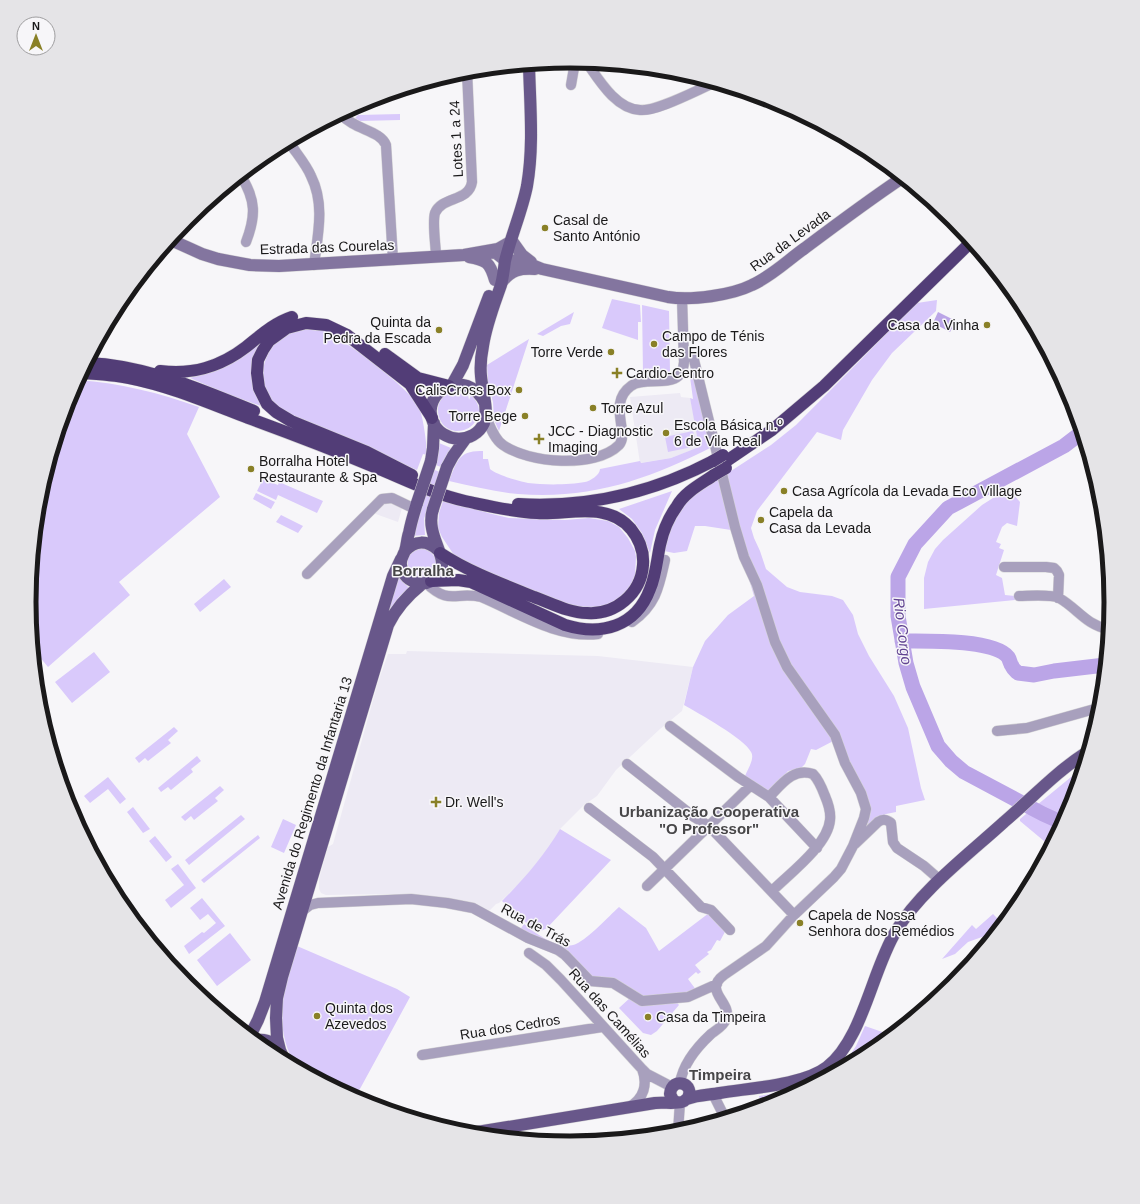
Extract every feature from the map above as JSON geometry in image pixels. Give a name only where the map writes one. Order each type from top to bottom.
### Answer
[{"type":"highway","points":[[426,583],[458,580],[471,582],[565,625],[576,628],[600,630],[617,625],[638,610],[647,597],[652,583],[662,536],[678,504],[719,465],[805,394],[845,357],[963,241]]},
{"type":"highway","points":[[481,504],[517,508],[563,509],[621,502],[655,494],[693,479],[758,446],[772,430],[824,386],[967,246]]},
{"type":"highway","points":[[133,369],[182,373],[206,369],[229,359],[272,326],[299,315],[312,315],[326,317],[347,326],[418,378],[450,386]]},
{"type":"highway","points":[[414,476],[371,454],[291,421],[272,408],[264,400],[257,383],[257,366],[260,354],[265,345],[273,337],[291,326],[313,323],[334,328],[347,335],[410,384],[433,420]]},
{"type":"highway","points":[[92,363],[113,365],[133,369],[175,381],[212,394],[414,476],[483,499],[512,504],[566,504],[606,500],[644,490],[719,465]]},
{"type":"highway","points":[[88,374],[127,377],[174,390],[448,496],[530,513],[548,514],[592,512],[609,514],[616,517],[632,531],[640,544],[643,562],[640,580],[631,594],[618,606],[604,612],[584,613],[563,608],[512,588],[461,566],[439,552]]},
{"type":"main road","points":[[450,386],[463,364],[499,281],[525,193],[530,167],[531,144],[529,70]]},
{"type":"main road","points":[[485,403],[475,390],[468,386],[460,384],[450,386],[442,390],[433,402],[431,410],[433,420],[438,430],[451,438],[466,438],[480,430],[486,417],[485,403],[481,374],[482,346],[499,281]]},
{"type":"main road","name":"Avenida do Regimento da Infantaria 13","points":[[256,1034],[258,1020],[277,963],[393,576],[403,555],[416,506],[431,461],[433,448],[433,420]]},
{"type":"main road","points":[[439,552],[433,546],[421,542],[409,546],[403,555],[402,571],[405,576],[410,580],[426,583],[436,578],[442,566],[442,560],[430,526],[432,509],[447,467],[466,438]]},
{"type":"main road","name":"Avenida do Regimento da Infantaria 13","points":[[281,1051],[276,1022],[277,998],[282,977],[388,625],[402,602],[426,583]]},
{"type":"main road","points":[[491,1130],[655,1103],[679,1094],[709,1095],[800,1080],[822,1070],[835,1060],[843,1050],[852,1034],[884,955],[895,932],[914,907],[940,880],[1062,770],[1081,756]]},
{"type":"main road","points":[[266,1041],[272,1042],[277,1048]]},
{"type":"street","points":[[571,86],[574,68]]},
{"type":"street","points":[[591,69],[613,96],[622,104],[636,110],[656,108],[707,86]]},
{"type":"street","name":"Lotes 1 a 24","points":[[436,257],[434,222],[436,212],[442,205],[466,194],[470,189],[472,182],[467,78]]},
{"type":"street","points":[[345,118],[350,123],[381,137],[386,145],[393,260]]},
{"type":"street","points":[[292,147],[311,175],[318,195],[320,215],[314,264]]},
{"type":"street","points":[[243,180],[251,196],[254,212],[246,242]]},
{"type":"street","name":"Rua da Levada","points":[[542,269],[668,297],[696,298],[727,292],[753,284],[776,270],[898,181]]},
{"type":"street","points":[[512,241],[522,256],[542,269]]},
{"type":"street","name":"Estrada das Courelas","points":[[176,242],[206,255],[244,264],[279,266],[464,255],[486,252],[500,248],[512,241]]},
{"type":"street","points":[[486,252],[498,254],[506,261],[522,261],[542,269]]},
{"type":"street","points":[[464,255],[486,262],[499,281],[516,270],[526,268],[542,269]]},
{"type":"street","points":[[486,417],[494,434],[500,442],[508,448],[536,458],[550,461],[595,458],[615,448],[621,441],[622,433],[619,411],[625,392],[631,386],[636,384],[676,378],[683,369],[682,298]]},
{"type":"street","points":[[678,1125],[679,1094],[684,1069],[688,1060],[726,1019],[727,1011],[717,993],[716,984],[721,976],[766,946],[794,915],[834,877],[853,846],[865,815],[864,800],[845,763],[835,735],[788,667],[775,642],[758,590],[744,557],[735,527],[694,360],[691,356],[683,354]]},
{"type":"street","points":[[307,574],[384,497],[392,498],[416,506]]},
{"type":"street","points":[[426,583],[441,595],[454,597],[481,597],[555,630],[574,634],[596,634],[610,632],[624,626],[637,618],[648,608],[657,594],[665,560]]},
{"type":"street","points":[[1004,567],[1054,568],[1059,576],[1058,598]]},
{"type":"street","points":[[1019,596],[1050,596],[1058,598],[1088,622],[1103,628]]},
{"type":"street","points":[[997,732],[1027,728],[1093,710]]},
{"type":"street","points":[[670,726],[750,786],[769,797],[817,848]]},
{"type":"street","points":[[627,764],[694,817],[709,826],[794,915]]},
{"type":"street","points":[[769,797],[787,778],[795,774],[809,773],[816,777],[828,804],[831,819],[828,829],[817,848],[772,891]]},
{"type":"street","points":[[647,886],[750,786]]},
{"type":"street","points":[[589,808],[648,853],[701,907],[711,910],[730,930]]},
{"type":"street","points":[[853,846],[880,822],[885,820],[891,823],[893,842],[897,848],[924,866],[940,880]]},
{"type":"street","points":[[309,886],[321,899],[326,902],[332,902]]},
{"type":"street","name":"Rua de Trás","points":[[332,902],[407,899],[466,906],[479,910],[528,938],[558,950],[568,958],[588,980],[613,983],[642,1001],[688,997],[716,984]]},
{"type":"street","points":[[301,912],[312,904],[332,902]]},
{"type":"street","name":"Rua das Camélias","points":[[529,953],[553,972],[602,1027],[647,1074],[679,1094]]},
{"type":"street","points":[[250,1030],[258,1020]]},
{"type":"street","name":"Rua dos Cedros","points":[[422,1055],[602,1027]]},
{"type":"street","points":[[629,1107],[640,1099],[645,1088],[642,1069]]},
{"type":"street","points":[[709,1095],[722,1114]]},
{"type":"shaded area","points":[[400,114],[400,120],[360,121],[355,118],[358,115]]},
{"type":"shaded area","points":[[612,299],[640,305],[641,322],[638,322],[638,340],[602,328]]},
{"type":"shaded area","points":[[937,300],[936,311],[892,353],[872,380],[843,430],[841,440],[817,432],[757,511],[751,528],[766,569],[787,587],[800,592],[832,596],[843,600],[853,615],[858,634],[869,656],[894,696],[908,728],[925,800],[896,806],[896,812],[886,814],[867,828],[868,819],[839,738],[816,750],[811,749],[805,764],[800,769],[788,771],[773,790],[766,791],[745,776],[751,764],[752,757],[751,752],[747,747],[731,734],[684,705],[693,667],[705,641],[728,615],[754,596],[745,566],[731,530],[695,526],[687,551],[674,553],[664,551],[674,522],[685,503],[691,497],[771,445],[796,425],[917,303]]},
{"type":"shaded area","points":[[642,305],[669,311],[670,372],[643,373]]},
{"type":"shaded area","points":[[574,312],[570,324],[561,326],[543,336],[537,334]]},
{"type":"shaded area","points":[[938,312],[956,321],[950,332],[933,323]]},
{"type":"shaded area","points":[[307,330],[323,331],[333,335],[390,376],[413,399],[419,407],[427,450],[427,455],[423,454],[417,470],[281,411],[269,396],[265,389],[263,377],[269,352],[280,339],[287,334]]},
{"type":"shaded area","points":[[529,339],[499,431],[494,420],[493,402],[488,384],[487,365]]},
{"type":"shaded area","points":[[262,340],[255,392],[261,406],[227,394],[190,378],[214,371]]},
{"type":"shaded area","points":[[691,360],[712,447],[642,478],[618,485],[570,494],[518,494],[449,481],[460,458],[469,452],[475,451],[483,451],[483,459],[488,459],[490,469],[502,476],[528,483],[572,484],[585,482],[592,479],[597,475],[600,469],[640,461],[641,463],[671,458],[699,447],[690,398],[693,399],[690,377]]},
{"type":"shaded area","points":[[85,380],[140,389],[199,407],[187,434],[220,497],[119,582],[130,595],[48,667],[39,656],[37,637],[37,567],[41,532],[46,498],[54,464],[64,430]]},
{"type":"shaded area","points":[[460,390],[458,395],[466,393],[469,400],[471,395],[477,402],[479,414],[471,427],[464,430],[454,431],[447,428],[441,422],[438,414],[439,406],[442,399],[449,393]]},
{"type":"shaded area","name":"Escola Básica n.º 6 de Vila Real","points":[[680,393],[681,397],[690,398],[700,447],[671,458],[640,463],[630,397]]},
{"type":"shaded area","points":[[693,431],[697,446],[668,452],[665,437]]},
{"type":"shaded area","points":[[439,443],[451,448],[441,467],[433,464]]},
{"type":"shaded area","points":[[432,469],[440,472],[424,519],[425,535],[411,536]]},
{"type":"shaded area","points":[[263,479],[278,485],[279,482],[323,501],[317,513],[278,495],[276,500],[257,491]]},
{"type":"shaded area","points":[[672,491],[655,530],[650,553],[642,533],[632,519],[619,509]]},
{"type":"shaded area","points":[[256,493],[275,502],[271,509],[253,499]]},
{"type":"shaded area","points":[[1012,493],[1020,502],[1017,526],[1007,523],[1002,527],[996,542],[1001,544],[999,548],[1004,550],[996,575],[1002,578],[1005,595],[1015,596],[1015,600],[924,609],[924,578],[928,562],[935,549],[982,505],[993,498]]},
{"type":"shaded area","points":[[444,498],[488,513],[509,518],[565,520],[589,518],[608,521],[619,527],[628,538],[635,551],[635,575],[628,592],[610,606],[575,609],[467,566],[454,555],[438,528],[439,513]]},
{"type":"shaded area","points":[[386,500],[402,508],[398,522],[373,513]]},
{"type":"shaded area","points":[[281,515],[303,526],[298,533],[276,522]]},
{"type":"shaded area","points":[[422,548],[429,551],[434,556],[436,563],[433,571],[427,576],[420,577],[414,575],[410,570],[408,557],[413,552]]},
{"type":"shaded area","points":[[398,576],[409,588],[399,597],[391,608],[389,607]]},
{"type":"shaded area","points":[[224,579],[231,587],[200,612],[194,604]]},
{"type":"shaded area","points":[[407,651],[598,656],[693,667],[682,711],[660,729],[616,770],[597,796],[584,805],[560,829],[548,849],[524,879],[489,911],[475,907],[391,894],[326,895],[321,893],[319,889],[319,879],[328,847],[333,844],[378,682],[388,654],[406,654]]},
{"type":"shaded area","points":[[94,652],[110,672],[72,703],[55,682]]},
{"type":"shaded area","points":[[174,727],[178,731],[168,740],[171,743],[148,761],[145,758],[139,763],[135,758]]},
{"type":"shaded area","points":[[197,756],[201,761],[191,769],[193,772],[171,790],[168,787],[161,792],[158,788]]},
{"type":"shaded area","points":[[1076,773],[1046,843],[1020,821],[1020,819]]},
{"type":"shaded area","points":[[108,777],[126,799],[120,804],[108,789],[90,803],[84,796]]},
{"type":"shaded area","points":[[220,786],[224,790],[215,798],[218,801],[194,820],[191,816],[185,821],[181,817]]},
{"type":"shaded area","points":[[133,807],[150,829],[143,833],[127,812]]},
{"type":"shaded area","points":[[241,815],[245,819],[189,865],[185,860]]},
{"type":"shaded area","points":[[283,819],[296,825],[284,853],[271,847]]},
{"type":"shaded area","points":[[560,829],[611,860],[547,928],[541,931],[533,929],[502,901],[533,867]]},
{"type":"shaded area","points":[[258,835],[260,838],[204,883],[201,880]]},
{"type":"shaded area","points":[[155,836],[172,857],[166,862],[149,841]]},
{"type":"shaded area","points":[[178,864],[196,888],[171,908],[165,900],[184,885],[171,869]]},
{"type":"shaded area","points":[[202,898],[225,926],[189,954],[184,946],[216,923],[208,914],[200,920],[190,908]]},
{"type":"shaded area","points":[[619,907],[646,928],[659,951],[709,913],[726,930],[720,941],[717,940],[711,950],[707,952],[709,954],[695,965],[701,972],[698,974],[696,972],[688,979],[697,991],[642,1000],[590,979],[571,960],[519,931],[524,924],[548,940],[570,946],[587,937]]},
{"type":"shaded area","points":[[993,914],[999,920],[987,935],[968,942],[955,954],[942,959],[972,925],[976,929]]},
{"type":"shaded area","points":[[230,933],[251,960],[217,986],[197,960]]},
{"type":"shaded area","points":[[297,946],[397,989],[410,997],[358,1092],[334,1081],[292,1057],[285,1040],[282,1022],[282,1003],[286,982]]},
{"type":"shaded area","points":[[631,997],[640,1000],[645,1006],[650,1002],[675,1000],[679,1005],[657,1031],[651,1035],[643,1033],[619,1008]]},
{"type":"shaded area","points":[[865,1026],[885,1033],[849,1057],[856,1046]]},
{"type":"shaded area","points":[[780,1092],[760,1101],[759,1096]]},
{"type":"waterway","name":"Rio Corgo","points":[[1057,820],[964,772],[951,761],[938,746],[913,687],[906,663],[898,616],[898,577],[915,544],[948,508],[1064,446],[1078,436]]},
{"type":"waterway","points":[[902,641],[958,642],[989,647],[1000,651],[1008,657],[1013,668],[1018,673],[1034,675],[1100,666]]},
{"type":"place","name":"Casal de Santo António","points":[[545,228]]},
{"type":"place","name":"Casa da Vinha","points":[[987,325]]},
{"type":"place","name":"Quinta da Pedra da Escada","points":[[439,330]]},
{"type":"place","name":"Campo de Ténis das Flores","points":[[654,344]]},
{"type":"place","name":"Torre Verde","points":[[611,352]]},
{"type":"place","name":"Cardio-Centro","points":[[617,373]]},
{"type":"place","name":"CalisCross Box","points":[[519,390]]},
{"type":"place","name":"Torre Azul","points":[[593,408]]},
{"type":"place","name":"Torre Bege","points":[[525,416]]},
{"type":"place","name":"Escola Básica n.º 6 de Vila Real","points":[[666,433]]},
{"type":"place","name":"JCC - Diagnostic Imaging","points":[[539,439]]},
{"type":"place","name":"Borralha Hotel Restaurante & Spa","points":[[251,469]]},
{"type":"place","name":"Casa Agrícola da Levada Eco Village","points":[[784,491]]},
{"type":"place","name":"Capela da Casa da Levada","points":[[761,520]]},
{"type":"place","name":"Dr. Well's","points":[[436,802]]},
{"type":"place","name":"Capela de Nossa Senhora dos Remédios","points":[[800,923]]},
{"type":"place","name":"Quinta dos Azevedos","points":[[317,1016]]},
{"type":"place","name":"Casa da Timpeira","points":[[648,1017]]},
{"type":"district","name":"Borralha","points":[[423,570]]},
{"type":"district","name":"Urbanização Cooperativa \"O Professor\"","points":[[709,820]]},
{"type":"district","name":"Timpeira","points":[[720,1074]]}]
